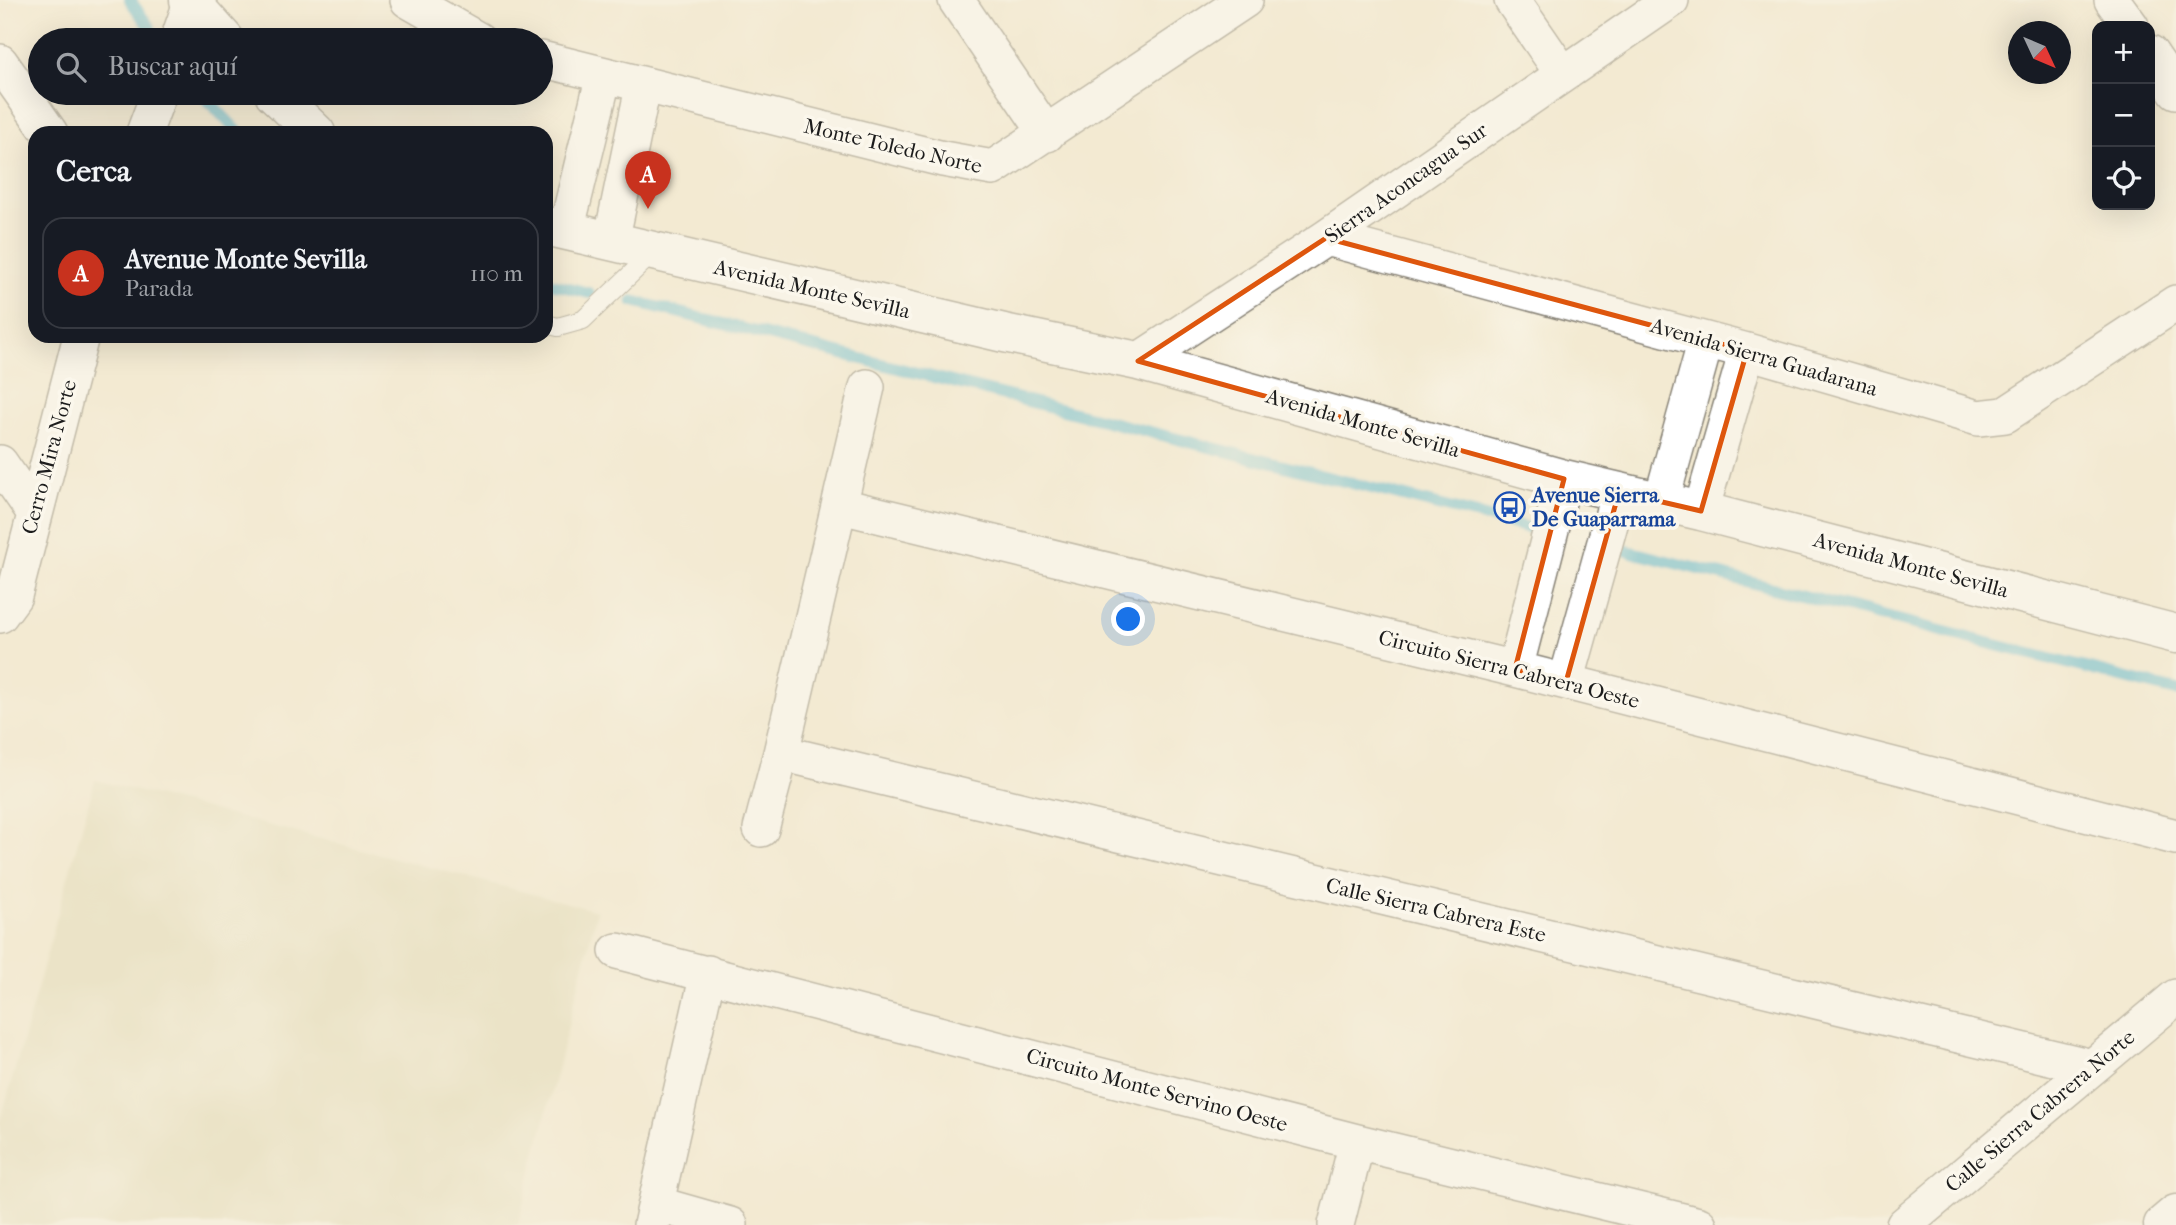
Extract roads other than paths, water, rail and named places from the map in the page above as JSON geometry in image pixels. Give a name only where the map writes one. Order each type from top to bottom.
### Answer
[{"type":"street","points":[[408,0],[457,28]]},
{"type":"street","points":[[956,0],[1047,134]]},
{"type":"street","points":[[1512,0],[1563,74]]},
{"type":"street","name":"Sierra Aconcagua Sur","points":[[1138,360],[1326,238],[1671,0]]},
{"type":"street","points":[[2112,0],[2127,21]]},
{"type":"street","points":[[182,28],[190,2],[214,28]]},
{"type":"street","name":"Monte Toledo Norte","points":[[553,62],[943,159],[993,168],[1047,134],[1231,4]]},
{"type":"street","points":[[2155,60],[2176,91]]},
{"type":"street","points":[[0,62],[28,102]]},
{"type":"street","points":[[556,228],[604,75]]},
{"type":"street","points":[[611,242],[643,86]]},
{"type":"street","points":[[30,105],[45,126]]},
{"type":"street","points":[[147,126],[154,105]]},
{"type":"street","points":[[287,105],[309,126]]},
{"type":"street","name":"Avenida Monte Sevilla","points":[[556,228],[1138,360],[1564,479],[1701,511],[2176,634]]},
{"type":"street","name":"Avenida Sierra Guadarana","points":[[1326,238],[1746,351],[1978,418],[2005,415],[2176,303]]},
{"type":"street","points":[[1661,502],[1706,340]]},
{"type":"street","name":"Cerro Mira Norte","points":[[0,615],[14,596],[79,343]]},
{"type":"street","points":[[1701,511],[1746,351]]},
{"type":"street","points":[[761,829],[841,506],[867,387]]},
{"type":"street","points":[[0,463],[34,512]]},
{"type":"street","points":[[1515,669],[1564,479]]},
{"type":"street","points":[[1566,682],[1619,492]]},
{"type":"street","name":"Circuito Sierra Cabrera Oeste","points":[[841,506],[1515,669],[2176,837]]},
{"type":"street","name":"Calle Sierra Cabrera Este","points":[[781,753],[2092,1067]]},
{"type":"street","name":"Circuito Monte Servino Oeste","points":[[617,951],[1357,1142],[1699,1225]]},
{"type":"street","points":[[708,973],[653,1215],[730,1225]]},
{"type":"street","name":"Calle Sierra Cabrera Norte","points":[[1904,1225],[2176,997]]},
{"type":"street","points":[[1336,1225],[1357,1142]]},
{"type":"street","points":[[2163,1225],[2176,1214]]},
{"type":"lane","points":[[553,326],[558,327],[583,320],[654,252]]},
{"type":"waterway","points":[[130,0],[150,28]]},
{"type":"waterway","points":[[212,105],[232,126]]},
{"type":"waterway","points":[[553,284],[589,293]]},
{"type":"waterway","points":[[633,301],[1529,528]]},
{"type":"waterway","points":[[1616,548],[2176,691]]},
{"type":"place","name":"Avenue Monte Sevilla","points":[[648,209]]},
{"type":"place","name":"Avenue Sierra De Guaparrama","points":[[1509,507]]}]
